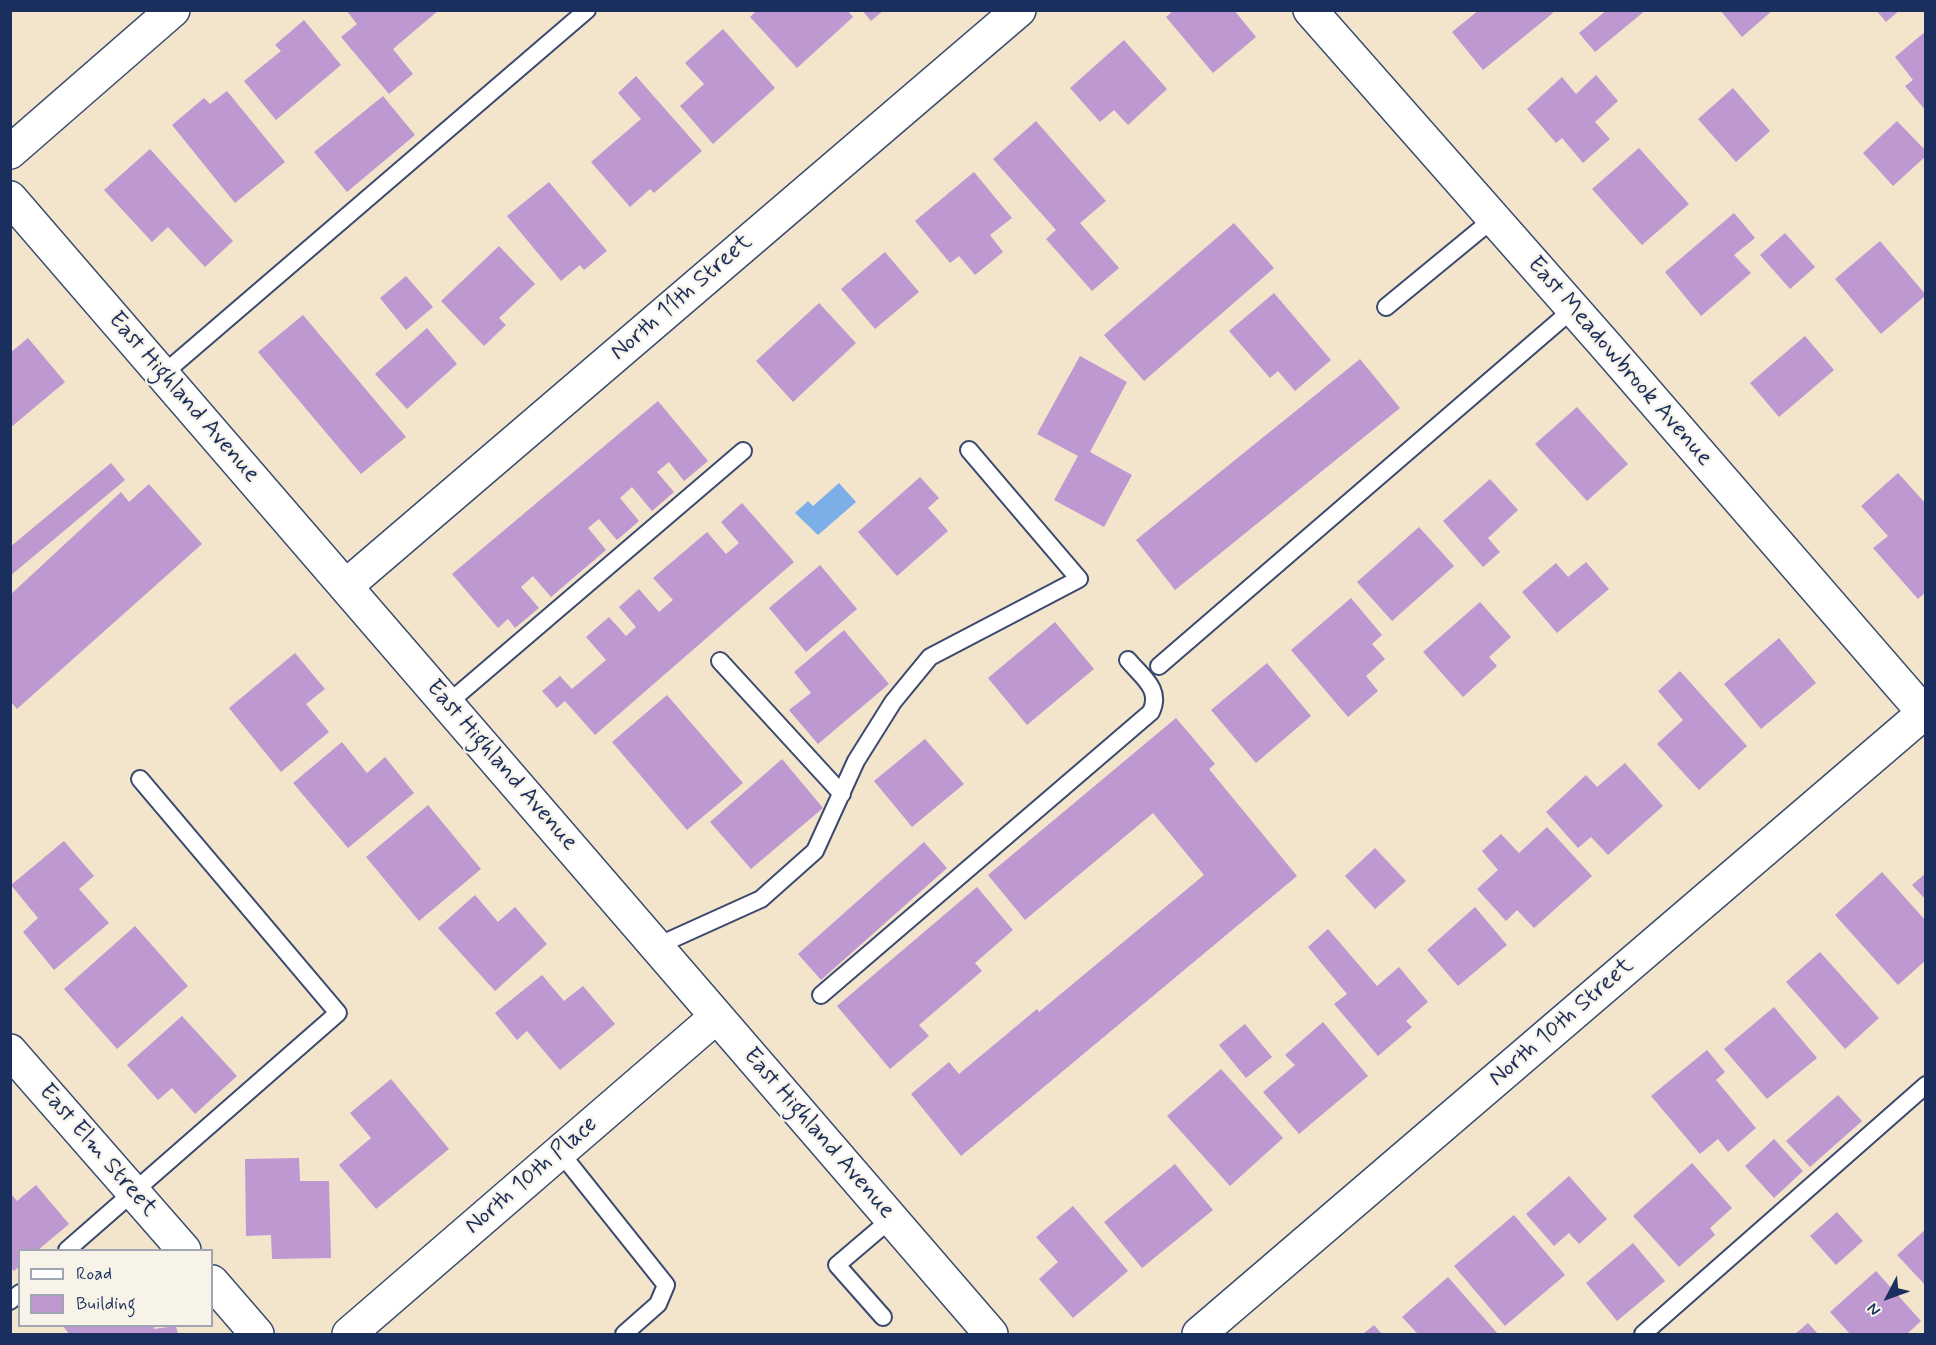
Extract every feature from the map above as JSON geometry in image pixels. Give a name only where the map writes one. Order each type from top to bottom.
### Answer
[{"type":"street","points":[[10,152],[173,10]]},
{"type":"street","name":"North 11th Street","points":[[346,586],[1019,10]]},
{"type":"street","name":"East Meadowbrook Avenue","points":[[1310,10],[1925,713]]},
{"type":"street","name":"East Highland Avenue","points":[[10,198],[991,1335]]},
{"type":"street","name":"North 10th Street","points":[[1199,1335],[1925,713]]},
{"type":"street","name":"North 10th Place","points":[[349,1335],[716,1017]]},
{"type":"street","name":"East Elm Street","points":[[10,1051],[182,1249]]},
{"type":"street","points":[[213,1283],[257,1335]]},
{"type":"lane","points":[[163,374],[587,10]]},
{"type":"lane","points":[[1386,307],[1493,219]]},
{"type":"lane","points":[[1159,666],[1573,309]]},
{"type":"lane","points":[[657,946],[761,899],[815,850],[856,761],[893,702],[930,657],[1079,579],[969,450]]},
{"type":"lane","points":[[447,704],[743,451]]},
{"type":"lane","points":[[821,995],[1151,712],[1156,702],[1155,693],[1128,660]]},
{"type":"lane","points":[[720,661],[842,794]]},
{"type":"lane","points":[[69,1249],[338,1013],[140,779]]},
{"type":"lane","points":[[1643,1335],[1926,1085]]},
{"type":"lane","points":[[560,1152],[666,1285],[658,1304],[624,1335]]},
{"type":"lane","points":[[883,1317],[837,1265],[891,1219]]},
{"type":"water","points":[[839,483],[856,502],[818,535],[795,513],[808,501],[813,506]]},
{"type":"building","points":[[346,10],[439,10],[393,49],[413,74],[389,94],[341,37],[357,24]]},
{"type":"building","points":[[757,10],[847,10],[853,17],[797,68],[750,17]]},
{"type":"building","points":[[862,10],[884,10],[871,21]]},
{"type":"building","points":[[1174,10],[1234,10],[1256,37],[1213,73],[1166,17]]},
{"type":"building","points":[[1479,10],[1551,10],[1553,13],[1483,70],[1452,32]]},
{"type":"building","points":[[1607,10],[1646,10],[1595,52],[1579,33]]},
{"type":"building","points":[[1720,10],[1773,10],[1742,37]]},
{"type":"building","points":[[1876,10],[1900,10],[1886,22]]},
{"type":"building","points":[[304,20],[341,65],[276,120],[244,81],[281,51],[275,45]]},
{"type":"building","points":[[723,29],[775,88],[713,144],[680,106],[704,84],[685,63]]},
{"type":"building","points":[[1926,31],[1926,111],[1905,86],[1913,80],[1895,57]]},
{"type":"building","points":[[1124,40],[1167,89],[1128,125],[1114,110],[1100,122],[1070,88]]},
{"type":"building","points":[[1596,75],[1618,101],[1595,122],[1610,139],[1583,163],[1562,138],[1556,143],[1527,109],[1562,77],[1576,94]]},
{"type":"building","points":[[636,76],[702,151],[654,193],[650,189],[630,207],[591,162],[641,119],[618,93]]},
{"type":"building","points":[[1733,88],[1770,131],[1736,162],[1698,119]]},
{"type":"building","points":[[227,91],[285,162],[235,203],[172,125],[204,98],[210,104]]},
{"type":"building","points":[[383,96],[415,135],[347,192],[314,152]]},
{"type":"building","points":[[1036,121],[1106,201],[1080,223],[1119,268],[1092,291],[1046,239],[1056,230],[993,159]]},
{"type":"building","points":[[1897,121],[1926,151],[1926,156],[1893,186],[1863,153]]},
{"type":"building","points":[[1639,148],[1689,204],[1642,245],[1592,189]]},
{"type":"building","points":[[150,149],[233,241],[205,267],[168,227],[152,242],[104,190]]},
{"type":"building","points":[[974,172],[1012,218],[990,235],[1003,252],[975,275],[959,256],[950,263],[915,221]]},
{"type":"building","points":[[549,182],[607,251],[584,270],[580,265],[561,281],[507,216]]},
{"type":"building","points":[[1734,213],[1755,238],[1734,255],[1751,273],[1701,316],[1665,272]]},
{"type":"building","points":[[1234,223],[1274,268],[1144,381],[1104,335]]},
{"type":"building","points":[[1785,233],[1815,267],[1790,289],[1760,255]]},
{"type":"building","points":[[1880,241],[1926,295],[1881,334],[1835,279]]},
{"type":"building","points":[[499,246],[535,284],[499,318],[506,325],[484,346],[441,301]]},
{"type":"building","points":[[885,252],[919,292],[875,329],[841,289]]},
{"type":"building","points":[[406,276],[433,307],[406,330],[380,298]]},
{"type":"building","points":[[1274,293],[1331,360],[1295,391],[1278,371],[1270,378],[1229,331]]},
{"type":"building","points":[[819,303],[856,343],[793,402],[756,361]]},
{"type":"building","points":[[303,315],[406,437],[361,474],[258,352]]},
{"type":"building","points":[[427,328],[457,364],[407,409],[375,374]]},
{"type":"building","points":[[1805,336],[1834,370],[1779,417],[1750,383]]},
{"type":"building","points":[[28,338],[65,382],[10,428],[10,353]]},
{"type":"building","points":[[1080,356],[1127,382],[1090,452],[1132,475],[1104,527],[1054,500],[1078,456],[1037,434]]},
{"type":"building","points":[[1360,359],[1400,408],[1175,590],[1136,540]]},
{"type":"building","points":[[658,401],[708,461],[684,481],[669,462],[657,472],[674,492],[652,511],[632,487],[620,498],[639,521],[617,540],[599,519],[588,528],[606,550],[551,597],[533,576],[521,587],[539,608],[515,628],[508,619],[498,628],[452,574]]},
{"type":"building","points":[[1577,407],[1628,464],[1587,501],[1535,444]]},
{"type":"building","points":[[111,463],[125,480],[10,576],[10,547]]},
{"type":"building","points":[[1898,473],[1926,504],[1926,592],[1918,599],[1873,548],[1888,536],[1861,506]]},
{"type":"building","points":[[920,477],[939,498],[928,508],[948,531],[897,576],[858,532]]},
{"type":"building","points":[[1490,479],[1518,510],[1488,538],[1500,552],[1483,567],[1443,521]]},
{"type":"building","points":[[149,484],[202,544],[17,709],[10,701],[10,595],[121,492],[129,502]]},
{"type":"building","points":[[742,503],[794,562],[595,735],[565,701],[557,708],[542,691],[560,676],[572,689],[606,660],[586,637],[609,617],[626,636],[636,627],[619,607],[639,589],[659,612],[673,600],[653,578],[707,532],[726,554],[739,543],[721,522]]},
{"type":"building","points":[[1419,527],[1454,566],[1392,621],[1357,582]]},
{"type":"building","points":[[1586,562],[1609,589],[1557,633],[1522,592],[1556,563],[1568,577]]},
{"type":"building","points":[[820,565],[857,609],[806,652],[769,608]]},
{"type":"building","points":[[1351,598],[1382,635],[1372,644],[1385,659],[1366,676],[1378,691],[1348,717],[1291,650]]},
{"type":"building","points":[[1480,602],[1511,637],[1489,657],[1497,666],[1463,697],[1423,652]]},
{"type":"building","points":[[1055,622],[1094,669],[1027,725],[988,678]]},
{"type":"building","points":[[844,630],[889,684],[818,744],[789,710],[811,693],[794,672]]},
{"type":"building","points":[[1779,638],[1816,683],[1761,729],[1724,684]]},
{"type":"building","points":[[295,653],[325,689],[306,704],[329,732],[281,772],[229,708]]},
{"type":"building","points":[[1267,663],[1311,716],[1256,763],[1211,710]]},
{"type":"building","points":[[1680,671],[1747,746],[1699,790],[1657,744],[1683,720],[1658,691]]},
{"type":"building","points":[[667,695],[743,783],[687,830],[612,742]]},
{"type":"building","points":[[1176,718],[1215,764],[1209,769],[1297,876],[961,1156],[911,1094],[949,1062],[959,1074],[1037,1009],[1039,1012],[1204,875],[1153,813],[1025,920],[988,875]]},
{"type":"building","points":[[925,739],[964,784],[912,827],[874,781]]},
{"type":"building","points":[[342,742],[367,773],[385,757],[414,793],[348,848],[293,783]]},
{"type":"building","points":[[782,759],[823,808],[751,869],[710,822]]},
{"type":"building","points":[[1625,763],[1663,806],[1608,855],[1591,837],[1578,848],[1546,812],[1586,775],[1597,787]]},
{"type":"building","points":[[428,805],[481,869],[419,921],[366,857]]},
{"type":"building","points":[[1547,827],[1592,876],[1534,928],[1517,910],[1506,921],[1477,889],[1498,870],[1482,851],[1501,834],[1519,853]]},
{"type":"building","points":[[64,841],[94,876],[79,889],[109,923],[54,970],[23,932],[38,918],[11,885]]},
{"type":"building","points":[[924,842],[947,868],[821,980],[798,954]]},
{"type":"building","points":[[1375,848],[1406,881],[1375,909],[1345,876]]},
{"type":"building","points":[[1882,872],[1926,921],[1926,960],[1898,985],[1835,915]]},
{"type":"building","points":[[1926,873],[1926,900],[1912,885]]},
{"type":"building","points":[[977,887],[1013,930],[975,963],[982,971],[919,1025],[929,1036],[890,1069],[837,1006]]},
{"type":"building","points":[[475,895],[498,922],[515,907],[547,944],[495,991],[438,928]]},
{"type":"building","points":[[1475,907],[1507,945],[1458,986],[1427,950]]},
{"type":"building","points":[[135,926],[188,986],[117,1049],[64,989]]},
{"type":"building","points":[[1328,929],[1377,986],[1399,967],[1428,1002],[1406,1021],[1412,1027],[1378,1056],[1334,1004],[1347,994],[1308,947]]},
{"type":"building","points":[[1820,952],[1879,1018],[1845,1049],[1786,982]]},
{"type":"building","points":[[542,975],[564,1001],[583,986],[615,1024],[560,1070],[527,1031],[517,1040],[495,1013]]},
{"type":"building","points":[[1774,1007],[1817,1058],[1767,1099],[1724,1049]]},
{"type":"building","points":[[182,1016],[237,1076],[195,1114],[172,1088],[158,1100],[127,1065]]},
{"type":"building","points":[[1323,1022],[1368,1076],[1299,1134],[1263,1092],[1295,1065],[1285,1055]]},
{"type":"building","points":[[1245,1024],[1272,1057],[1246,1078],[1219,1045]]},
{"type":"building","points":[[1707,1050],[1725,1072],[1716,1080],[1756,1128],[1728,1152],[1718,1139],[1700,1154],[1651,1096]]},
{"type":"building","points":[[1221,1069],[1283,1138],[1230,1186],[1167,1116]]},
{"type":"building","points":[[391,1079],[449,1149],[376,1209],[339,1165],[371,1138],[350,1113]]},
{"type":"building","points":[[1838,1095],[1862,1121],[1810,1167],[1786,1141]]},
{"type":"building","points":[[1774,1139],[1803,1171],[1774,1198],[1745,1166]]},
{"type":"building","points":[[299,1158],[300,1181],[329,1181],[331,1258],[272,1259],[271,1235],[246,1236],[245,1159]]},
{"type":"building","points":[[1692,1163],[1732,1208],[1710,1228],[1715,1235],[1679,1267],[1633,1216]]},
{"type":"building","points":[[1175,1164],[1213,1210],[1142,1268],[1104,1222]]},
{"type":"building","points":[[1569,1176],[1607,1219],[1579,1244],[1569,1233],[1554,1246],[1526,1214]]},
{"type":"building","points":[[36,1185],[69,1224],[39,1249],[18,1249],[18,1268],[14,1271],[10,1267],[10,1193],[17,1201]]},
{"type":"building","points":[[1073,1206],[1128,1271],[1073,1318],[1039,1279],[1058,1262],[1036,1237]]},
{"type":"building","points":[[1837,1212],[1863,1241],[1836,1265],[1810,1236]]},
{"type":"building","points":[[1514,1215],[1565,1275],[1505,1326],[1454,1266]]},
{"type":"building","points":[[1926,1229],[1926,1286],[1897,1255]]},
{"type":"building","points":[[1633,1243],[1665,1281],[1617,1321],[1586,1283]]},
{"type":"building","points":[[1876,1271],[1921,1321],[1907,1334],[1850,1334],[1830,1312]]},
{"type":"building","points":[[1448,1277],[1498,1334],[1418,1334],[1402,1317]]},
{"type":"building","points":[[1808,1323],[1818,1334],[1795,1334]]},
{"type":"building","points":[[1374,1325],[1382,1334],[1363,1334]]},
{"type":"building","points":[[64,1327],[154,1327],[154,1329],[176,1327],[178,1334],[69,1334]]}]
